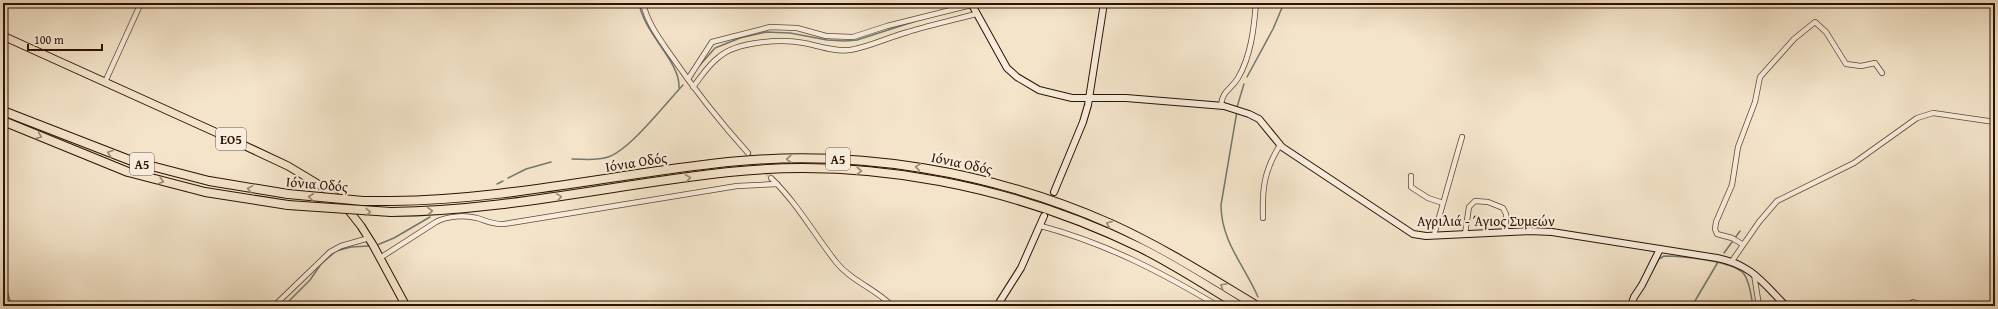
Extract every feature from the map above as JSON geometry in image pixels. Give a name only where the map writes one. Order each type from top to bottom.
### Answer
[{"type":"highway","name":"Ιόνια Οδός","points":[[3,111],[132,161],[209,181],[288,194],[348,200],[391,201],[444,199],[525,192],[694,167],[746,161],[816,159],[887,162],[963,175],[1020,190],[1077,210],[1111,224],[1151,244],[1257,306]]},
{"type":"highway","name":"Ιόνια Οδός","points":[[3,121],[128,172],[205,192],[288,205],[391,212],[446,210],[527,202],[736,172],[806,168],[871,171],[935,180],[970,187],[1056,213],[1141,248],[1240,306]]},
{"type":"main road","points":[[1054,192],[1083,122],[1090,98],[1104,3]]},
{"type":"main road","name":"Αγριλιά - Άγιος Συμεών","points":[[971,4],[1007,68],[1017,77],[1046,92],[1072,98],[1150,99],[1222,106],[1249,114],[1262,122],[1280,146],[1406,230],[1415,234],[1434,235],[1506,232],[1560,233],[1732,261],[1740,264],[1754,274],[1786,306]]},
{"type":"main road","name":"ΕΟ5","points":[[3,36],[224,136],[306,176],[342,202],[369,238],[406,306]]},
{"type":"main road","points":[[997,306],[1021,268],[1041,226],[1044,216]]},
{"type":"main road","points":[[1631,306],[1634,297],[1642,285],[1660,249]]},
{"type":"street","points":[[105,82],[141,3]]},
{"type":"street","points":[[643,3],[653,28],[688,79],[748,153]]},
{"type":"street","points":[[1222,106],[1223,95],[1238,78],[1248,54],[1256,3]]},
{"type":"street","points":[[688,79],[712,42],[756,30],[785,26],[826,36],[853,37],[887,26],[971,4]]},
{"type":"street","points":[[694,87],[716,59],[724,53],[736,48],[763,42],[781,41],[798,42],[838,50],[851,50],[908,32],[976,14]]},
{"type":"street","points":[[1742,244],[1734,239],[1717,234],[1716,225],[1732,185],[1738,147],[1755,102],[1758,81],[1765,70],[1794,39],[1815,22],[1826,32],[1846,64],[1861,66],[1875,64],[1882,73]]},
{"type":"street","points":[[1732,261],[1742,244],[1767,210],[1777,201],[1854,163],[1917,118],[1933,113],[1995,122]]},
{"type":"street","points":[[1434,235],[1462,137]]},
{"type":"street","points":[[1263,218],[1262,195],[1266,172],[1280,146]]},
{"type":"street","points":[[1411,176],[1411,187],[1428,198],[1443,203]]},
{"type":"street","points":[[770,178],[777,184],[807,220],[836,262],[852,277],[892,306]]},
{"type":"street","points":[[380,258],[436,222],[445,218],[469,217],[489,223],[504,224],[737,186],[777,184]]},
{"type":"street","points":[[1465,234],[1469,207],[1475,201],[1488,202],[1503,208],[1506,214],[1506,232]]},
{"type":"street","points":[[1041,226],[1073,234],[1118,252],[1159,272],[1218,306]]},
{"type":"street","points":[[274,306],[330,252],[341,246],[369,238]]},
{"type":"street","points":[[1754,274],[1759,306]]},
{"type":"street","points":[[1907,306],[1913,302],[1925,306]]},
{"type":"waterway","points":[[639,3],[642,14],[648,26],[674,68],[678,78],[679,88]]},
{"type":"waterway","points":[[1247,77],[1273,29],[1284,3]]},
{"type":"waterway","points":[[700,65],[715,48],[740,38],[766,32],[790,33],[827,40],[845,41],[857,40],[916,21]]},
{"type":"waterway","points":[[1237,107],[1244,84]]},
{"type":"waterway","points":[[572,159],[599,159],[617,153],[637,136],[683,85]]},
{"type":"waterway","points":[[1237,111],[1221,205],[1222,218],[1234,252],[1258,297]]},
{"type":"waterway","points":[[508,178],[526,169],[551,162]]},
{"type":"waterway","points":[[497,184],[503,181]]},
{"type":"waterway","points":[[377,245],[394,238],[430,217]]},
{"type":"waterway","points":[[1724,253],[1740,231]]},
{"type":"waterway","points":[[284,306],[310,280],[321,264],[336,251],[351,247],[369,246]]},
{"type":"waterway","points":[[1647,281],[1659,259],[1664,256],[1694,258],[1719,263],[1738,269],[1744,274],[1749,285],[1753,306]]},
{"type":"waterway","points":[[1692,306],[1718,262]]},
{"type":"waterway","points":[[3,281],[12,306]]},
{"type":"waterway","points":[[1616,306],[1629,302]]},
{"type":"tunnel","points":[[748,153],[771,178]]}]
